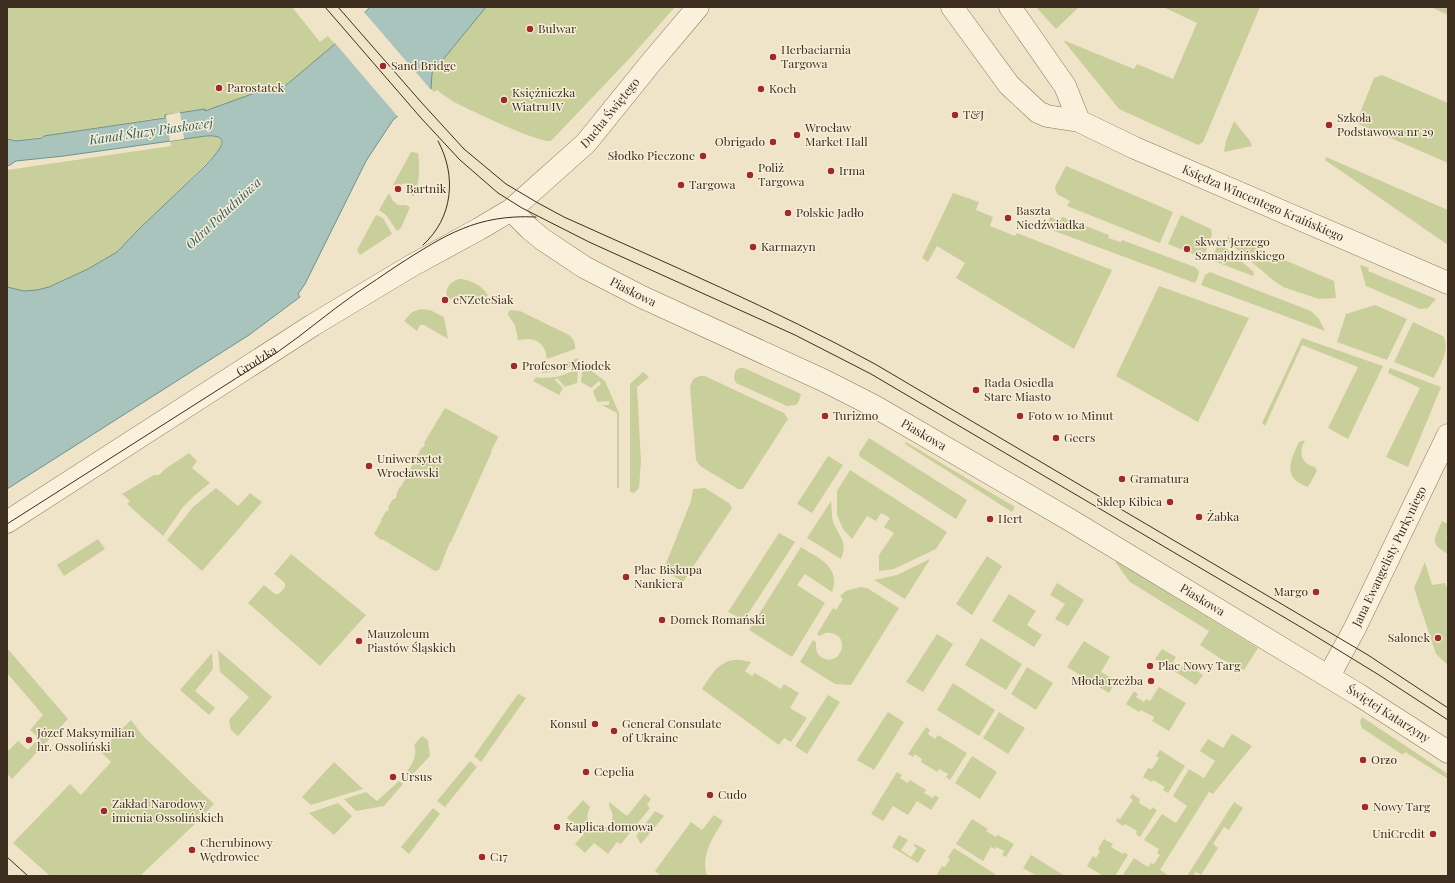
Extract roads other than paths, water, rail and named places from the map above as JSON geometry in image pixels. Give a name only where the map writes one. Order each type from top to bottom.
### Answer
[{"type":"street","name":"Ducha Świętego","points":[[511,210],[586,143],[698,7]]},
{"type":"street","name":"Księdza Wincentego Kraińskiego","points":[[952,7],[1009,85],[1038,112],[1047,116],[1079,121],[1135,148],[1448,283]]},
{"type":"street","points":[[1010,7],[1066,86],[1079,121]]},
{"type":"street","name":"Grodzka","points":[[7,522],[313,325],[411,266],[511,210]]},
{"type":"street","name":"Piaskowa","points":[[511,210],[542,239],[584,267],[642,297],[825,381],[874,406],[1070,520],[1329,676]]},
{"type":"street","name":"Jana Ewangelisty Purkyniego","points":[[1329,676],[1356,628],[1448,435]]},
{"type":"street","name":"Świętej Katarzyny","points":[[1329,676],[1448,752]]},
{"type":"water","points":[[370,7],[486,7],[432,73],[431,89],[393,120],[366,161],[305,284],[298,294],[300,297],[249,335],[7,489],[7,287],[24,291],[49,287],[88,269],[117,252],[205,166],[218,151],[222,142],[220,138],[215,136],[206,136],[64,156],[16,161],[7,166],[7,139],[16,141],[42,138],[44,136],[165,118],[165,115],[205,109],[205,111],[274,86],[285,86],[335,44]]},
{"type":"tram line","points":[[325,7],[421,118],[460,160],[498,193],[522,208],[589,242],[795,335],[871,374],[1304,629],[1448,720]]},
{"type":"tram line","points":[[338,7],[464,149],[506,184],[564,217],[760,306],[875,364],[1368,655],[1448,708]]},
{"type":"tram line","points":[[423,245],[441,222],[449,196],[450,182],[448,168],[438,141]]},
{"type":"tram line","points":[[7,524],[279,351],[355,294],[431,244],[462,229],[479,223],[496,219],[536,217]]},
{"type":"tram line","points":[[7,857],[28,876]]},
{"type":"place","name":"Bulwar","points":[[530,29]]},
{"type":"place","name":"Herbaciarnia Targowa","points":[[773,57]]},
{"type":"place","name":"Sand Bridge","points":[[383,66]]},
{"type":"place","name":"Parostatek","points":[[219,88]]},
{"type":"place","name":"Koch","points":[[761,89]]},
{"type":"place","name":"Księżniczka Wiatru IV","points":[[504,100]]},
{"type":"place","name":"T&J","points":[[955,115]]},
{"type":"place","name":"Szkoła Podstawowa nr 29","points":[[1329,125]]},
{"type":"place","name":"Wrocław Market Hall","points":[[797,135]]},
{"type":"place","name":"Obrigado","points":[[773,142]]},
{"type":"place","name":"Słodko Pieczone","points":[[703,156]]},
{"type":"place","name":"Irma","points":[[831,171]]},
{"type":"place","name":"Poliż Targowa","points":[[750,175]]},
{"type":"place","name":"Targowa","points":[[681,185]]},
{"type":"place","name":"Bartnik","points":[[398,189]]},
{"type":"place","name":"Polskie Jadło","points":[[788,213]]},
{"type":"place","name":"Baszta Niedźwiadka","points":[[1008,218]]},
{"type":"place","name":"Karmazyn","points":[[753,247]]},
{"type":"place","name":"skwer Jerzego Szmajdzińskiego","points":[[1187,249]]},
{"type":"place","name":"eNZeteSiak","points":[[445,300]]},
{"type":"place","name":"Profesor Miodek","points":[[514,366]]},
{"type":"place","name":"Rada Osiedla Stare Miasto","points":[[976,390]]},
{"type":"place","name":"Turizmo","points":[[825,416]]},
{"type":"place","name":"Foto w 10 Minut","points":[[1020,416]]},
{"type":"place","name":"Geers","points":[[1056,438]]},
{"type":"place","name":"Uniwersytet Wrocławski","points":[[369,466]]},
{"type":"place","name":"Gramatura","points":[[1122,479]]},
{"type":"place","name":"Sklep Kibica","points":[[1170,502]]},
{"type":"place","name":"Żabka","points":[[1199,517]]},
{"type":"place","name":"Hert","points":[[990,519]]},
{"type":"place","name":"Plac Biskupa Nankiera","points":[[626,577]]},
{"type":"place","name":"Margo","points":[[1316,592]]},
{"type":"place","name":"Domek Romański","points":[[662,620]]},
{"type":"place","name":"Salonek","points":[[1438,638]]},
{"type":"place","name":"Mauzoleum Piastów Śląskich","points":[[359,641]]},
{"type":"place","name":"Plac Nowy Targ","points":[[1150,666]]},
{"type":"place","name":"Młoda rzeżba","points":[[1151,681]]},
{"type":"place","name":"Konsul","points":[[595,724]]},
{"type":"place","name":"General Consulate of Ukraine","points":[[614,731]]},
{"type":"place","name":"Józef Maksymilian hr. Ossoliński","points":[[29,740]]},
{"type":"place","name":"Orƶo","points":[[1363,760]]},
{"type":"place","name":"Cepelia","points":[[586,772]]},
{"type":"place","name":"Ursus","points":[[393,777]]},
{"type":"place","name":"Cudo","points":[[710,795]]},
{"type":"place","name":"Nowy Targ","points":[[1365,807]]},
{"type":"place","name":"Zakład Narodowy imienia Ossolińskich","points":[[104,811]]},
{"type":"place","name":"Kaplica domowa","points":[[557,827]]},
{"type":"place","name":"UniCredit","points":[[1433,834]]},
{"type":"place","name":"Cherubinowy Wędrowiec","points":[[192,850]]},
{"type":"place","name":"C17","points":[[482,857]]},
{"type":"water label","name":"Kanał Śluzy Piaskowej","points":[[151,131]]},
{"type":"water label","name":"Odra Południowa","points":[[223,213]]}]
